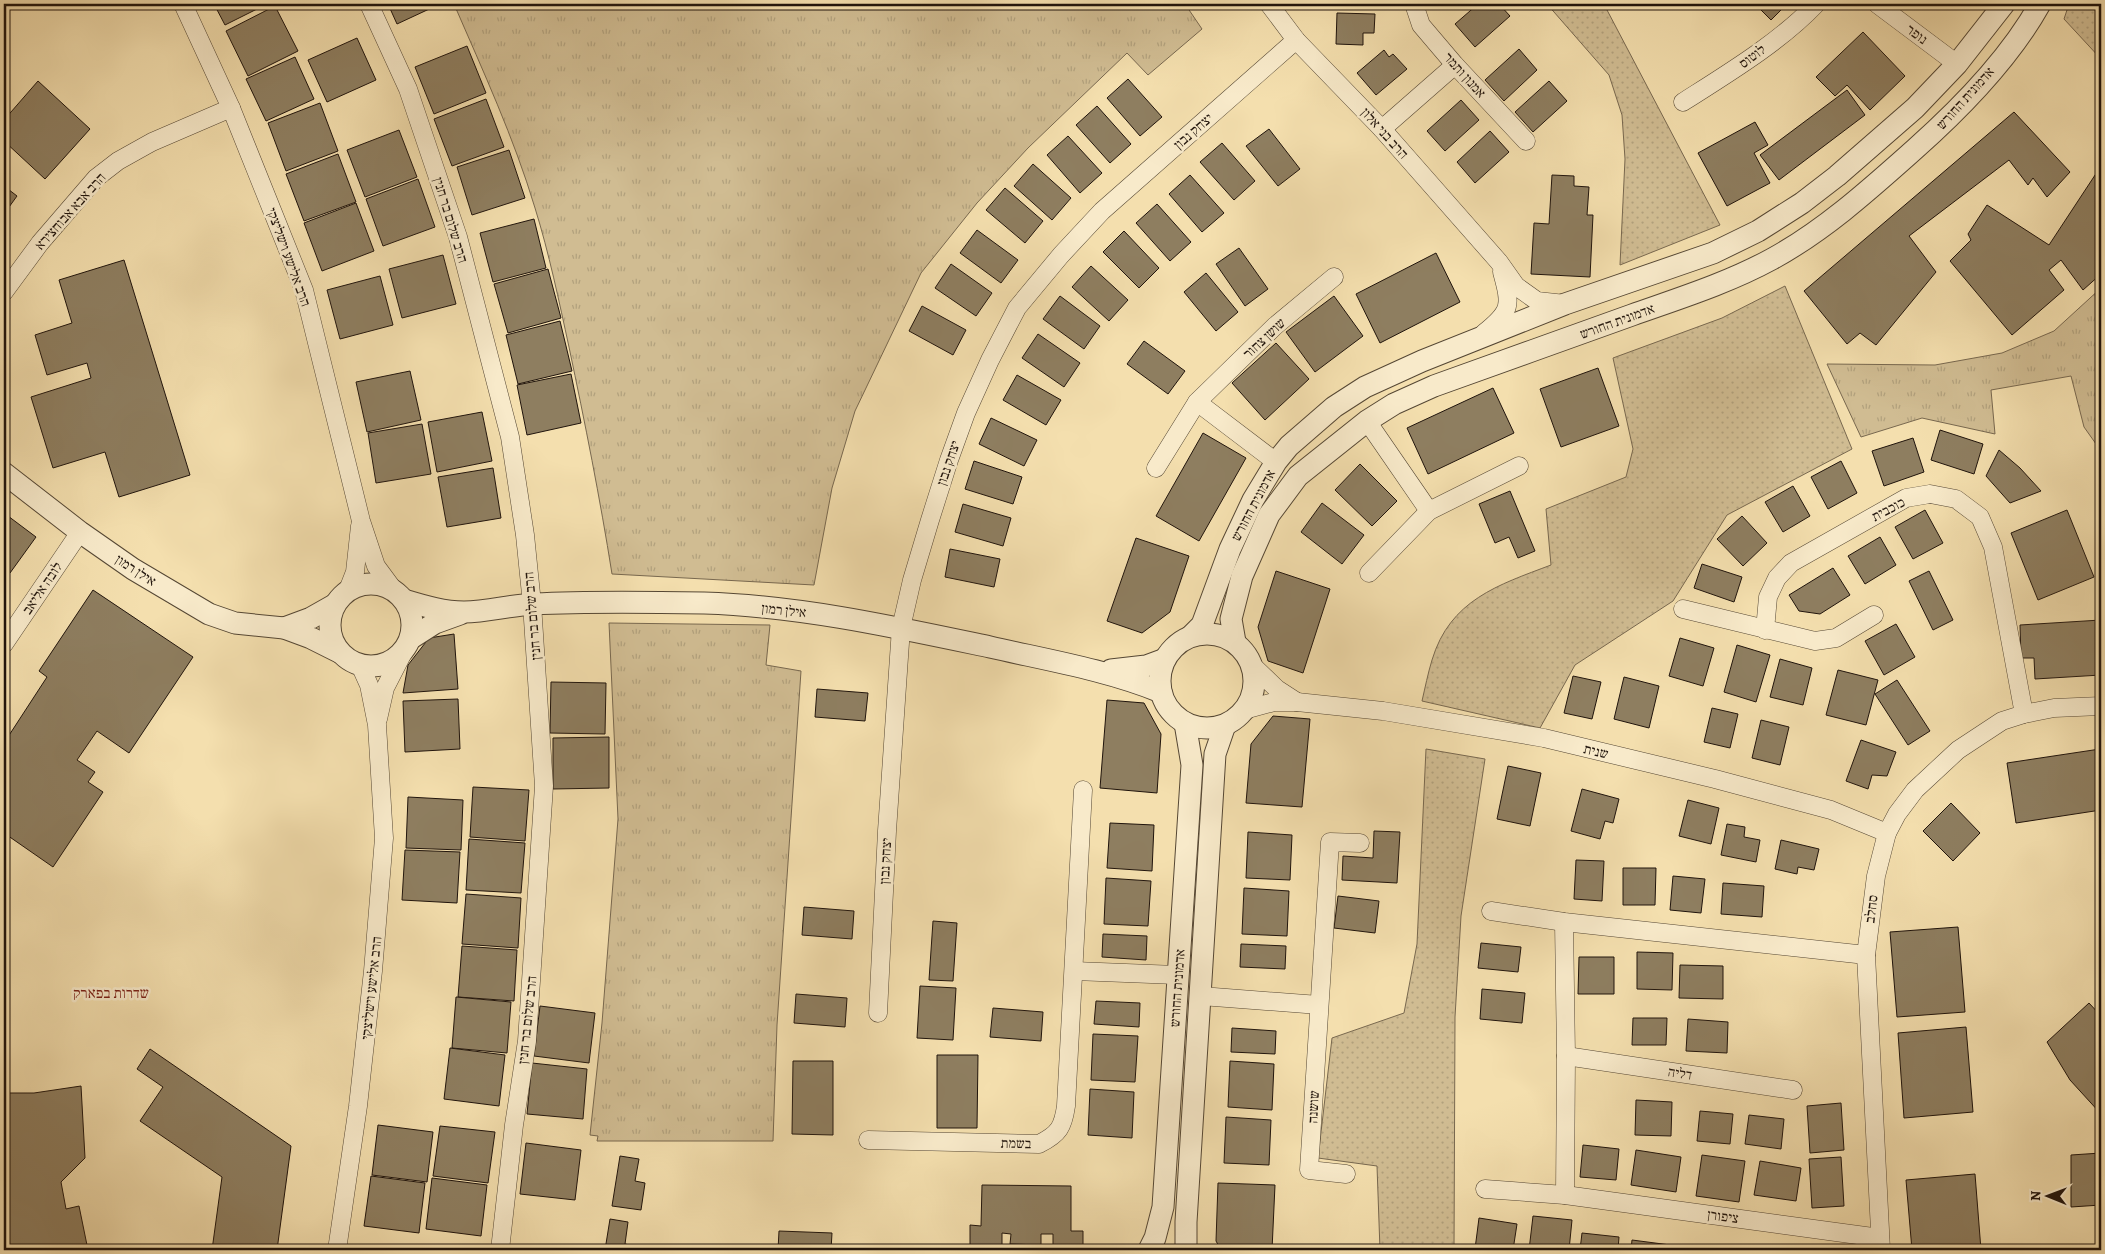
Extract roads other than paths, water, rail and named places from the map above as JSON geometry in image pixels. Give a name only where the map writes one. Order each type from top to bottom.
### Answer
[{"type":"street","name":"הרב אלישע וישליצקי","points":[[183,4],[231,108],[304,290],[361,521],[376,566],[398,594]]},
{"type":"street","name":"הרב שלום בר חנין","points":[[369,4],[408,89],[458,237],[510,437],[525,535],[532,604],[544,786],[527,1041],[514,1125],[500,1250]]},
{"type":"street","name":"הרב בני אלון","points":[[1270,4],[1296,40],[1382,128],[1499,262],[1516,286],[1537,300],[1565,304]]},
{"type":"street","name":"אמנון ותמר","points":[[1414,4],[1421,25],[1455,65],[1526,141]]},
{"type":"street","name":"לוטוס","points":[[1683,102],[1732,71],[1804,17],[1816,4]]},
{"type":"street","name":"נופר","points":[[1877,4],[1957,64]]},
{"type":"street","name":"אדמונית החורש","points":[[1191,636],[1202,625],[1230,549],[1253,500],[1276,462],[1289,446],[1334,407],[1365,387],[1422,361],[1474,342],[1565,304],[1713,253],[1758,231],[1802,203],[1838,176],[1915,108],[1957,64],[2004,4]]},
{"type":"street","name":"אדמונית החורש","points":[[1235,642],[1231,619],[1242,576],[1269,515],[1298,476],[1367,421],[1394,404],[1434,386],[1725,282],[1773,259],[1820,229],[1857,200],[1936,130],[1981,84],[2030,22],[2040,4]]},
{"type":"street","name":"יצחק נבון","points":[[878,1014],[887,831],[901,628],[912,580],[949,460],[966,413],[990,360],[1017,308],[1061,255],[1102,211],[1296,40]]},
{"type":"street","points":[[1382,128],[1455,65]]},
{"type":"street","name":"הרב אבא אבוחצירא","points":[[4,292],[40,243],[96,178],[118,161],[152,142],[231,108]]},
{"type":"street","name":"הרב בני אלון","points":[[1474,342],[1497,323],[1506,311],[1509,298],[1499,262]]},
{"type":"street","name":"שושן צחור","points":[[1156,468],[1197,402],[1275,326],[1334,277]]},
{"type":"street","points":[[1197,402],[1276,462]]},
{"type":"street","points":[[1367,421],[1429,511]]},
{"type":"street","points":[[1370,573],[1429,511],[1519,466]]},
{"type":"street","name":"אילן רמון","points":[[4,474],[80,532],[133,569],[209,614],[235,623],[284,628],[340,652]]},
{"type":"street","name":"כוכבית","points":[[1765,630],[1768,597],[1777,578],[1792,563],[1906,498],[1930,494],[1956,499],[1980,517],[1993,547],[2024,714]]},
{"type":"street","name":"הרב אלישע וישליצקי","points":[[341,598],[355,572],[361,521]]},
{"type":"street","name":"לובה אליאב","points":[[4,644],[80,532]]},
{"type":"street","points":[[370,583],[382,585],[398,594],[411,612],[413,626],[407,645],[395,659],[384,665],[372,667],[360,665],[349,660],[340,652],[333,641],[330,630],[330,617],[341,598],[359,585],[370,583]]},
{"type":"street","name":"אילן רמון","points":[[398,594],[433,609],[464,612],[532,604],[705,603],[793,610],[901,628],[1098,671],[1140,683],[1161,692]]},
{"type":"street","name":"אילן רמון","points":[[284,628],[311,618],[341,598]]},
{"type":"street","points":[[1683,610],[1815,641],[1836,638],[1874,616]]},
{"type":"street","name":"אילן רמון","points":[[407,645],[435,623],[464,612]]},
{"type":"street","points":[[1214,634],[1235,642],[1244,651],[1252,665],[1254,674],[1254,690],[1244,710],[1232,722],[1225,725],[1204,728],[1185,723],[1168,707],[1161,692],[1160,675],[1165,658],[1176,645],[1191,636],[1214,634]]},
{"type":"street","name":"הרב אלישע וישליצקי","points":[[377,725],[385,688],[407,645]]},
{"type":"street","name":"אילן רמון","points":[[1098,671],[1146,666],[1165,658]]},
{"type":"street","name":"הרב אלישע וישליצקי","points":[[338,1250],[358,1106],[371,990],[384,838],[377,725],[369,685],[360,665]]},
{"type":"street","name":"שנית","points":[[1252,665],[1276,689],[1298,702]]},
{"type":"street","name":"שנית","points":[[1244,710],[1274,702],[1298,702],[1383,711],[1544,738],[1716,779],[1831,810],[1887,833]]},
{"type":"street","name":"סחלב","points":[[1880,1244],[1866,955],[1876,876],[1887,833],[1897,814],[1914,790],[1958,750],[2002,721],[2054,708],[2101,706]]},
{"type":"street","name":"אדמונית החורש","points":[[1149,1250],[1155,1238],[1163,1207],[1192,765],[1185,723]]},
{"type":"street","name":"אדמונית החורש","points":[[1186,1250],[1186,1222],[1202,996],[1215,754],[1225,725]]},
{"type":"street","name":"בשמת","points":[[868,1140],[1039,1144],[1052,1138],[1063,1124],[1066,1106],[1083,790]]},
{"type":"street","name":"שושנה","points":[[1346,1174],[1309,1170],[1330,842],[1360,843]]},
{"type":"street","points":[[1491,911],[1564,922],[1866,955]]},
{"type":"street","points":[[1564,922],[1566,1056],[1565,1195]]},
{"type":"street","points":[[1074,971],[1177,975]]},
{"type":"street","points":[[1202,996],[1319,1006]]},
{"type":"street","name":"דליה","points":[[1566,1056],[1794,1090]]},
{"type":"street","name":"ציפורן","points":[[1485,1189],[1565,1195],[1880,1244]]},
{"type":"district","name":"שדרות בפארק","points":[[111,993]]}]
